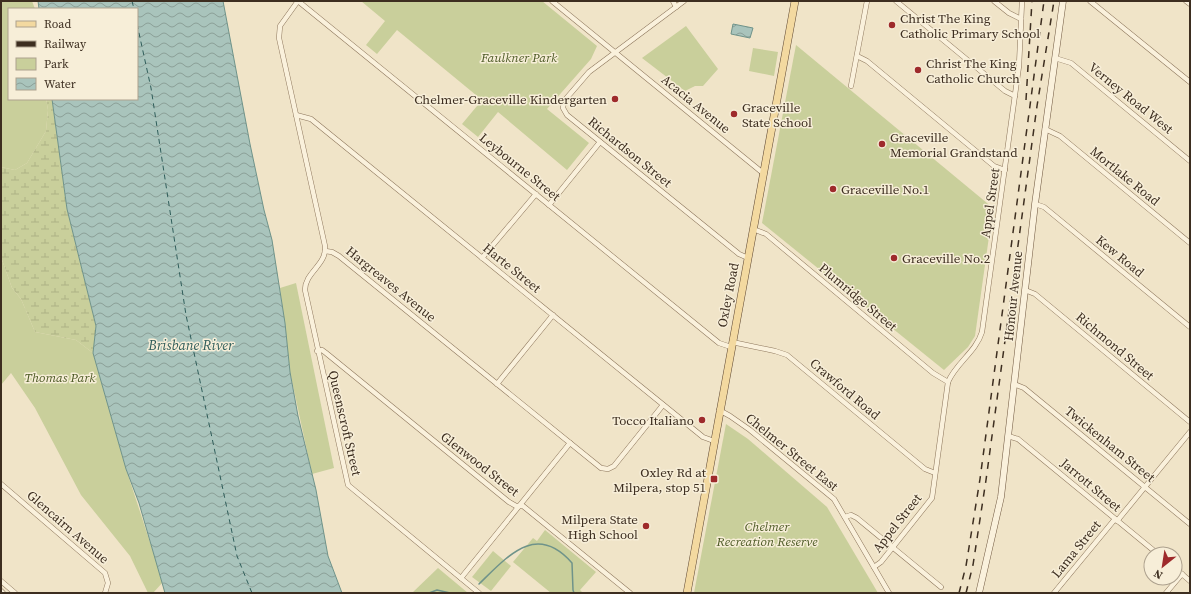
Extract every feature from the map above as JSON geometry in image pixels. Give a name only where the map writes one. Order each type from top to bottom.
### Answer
[{"type":"main road","name":"Oxley Road","points":[[687,593],[719,410],[748,258],[762,172],[795,1]]},
{"type":"main road","name":"Honour Avenue","points":[[979,593],[996,526],[1035,204],[1063,1]]},
{"type":"street","name":"Hargreaves Avenue","points":[[298,1],[282,23],[278,32],[325,251],[332,252],[339,256],[598,467],[608,470],[614,466],[663,405]]},
{"type":"street","name":"Leybourne Street","points":[[298,1],[719,343],[731,345]]},
{"type":"street","name":"Acacia Avenue","points":[[552,1],[762,172]]},
{"type":"street","points":[[673,1],[676,7]]},
{"type":"street","points":[[616,52],[684,1]]},
{"type":"street","points":[[851,86],[867,1]]},
{"type":"street","points":[[896,1],[1005,91],[1015,96]]},
{"type":"street","points":[[994,1],[1009,13],[1021,19]]},
{"type":"street","name":"Appel Street","points":[[874,567],[893,547],[930,501],[948,382],[953,373],[978,341],[982,332],[1015,96],[1022,1]]},
{"type":"street","points":[[1090,1],[1190,82]]},
{"type":"street","points":[[1186,1],[1190,4]]},
{"type":"street","name":"Richardson Street","points":[[616,52],[589,72],[564,103],[566,113],[739,254],[748,258]]},
{"type":"street","points":[[857,56],[867,61],[994,166],[1005,170]]},
{"type":"street","name":"Verney Road West","points":[[1055,58],[1071,63],[1190,161]]},
{"type":"street","name":"Harte Street","points":[[296,115],[311,119],[705,439],[714,441]]},
{"type":"street","name":"Mortlake Road","points":[[1045,129],[1060,136],[1190,243]]},
{"type":"street","points":[[549,205],[600,142]]},
{"type":"street","points":[[482,258],[536,194]]},
{"type":"street","name":"Kew Road","points":[[1035,204],[1044,207],[1190,327]]},
{"type":"street","name":"Plumridge Street","points":[[753,229],[766,234],[933,373],[948,382]]},
{"type":"street","name":"Queenscroft Street","points":[[325,251],[323,261],[307,281],[305,287],[348,485],[479,593]]},
{"type":"street","name":"Richmond Street","points":[[1025,290],[1035,294],[1190,422]]},
{"type":"street","points":[[498,384],[553,316]]},
{"type":"street","name":"Crawford Road","points":[[731,345],[784,353],[925,470],[935,473]]},
{"type":"street","name":"Glenwood Street","points":[[318,351],[322,350],[326,353],[509,502],[524,506],[630,593]]},
{"type":"street","name":"Twickenham Street","points":[[1014,384],[1024,388],[1190,524]]},
{"type":"street","name":"Chelmer Street East","points":[[719,410],[746,427],[832,498],[845,517],[889,593]]},
{"type":"street","name":"Lama Street","points":[[1054,593],[1190,432]]},
{"type":"street","name":"Jarrott Street","points":[[1008,436],[1018,439],[1148,546]]},
{"type":"street","points":[[461,578],[570,443]]},
{"type":"street","name":"Glencairn Avenue","points":[[1,484],[105,573],[108,584],[105,593]]},
{"type":"street","points":[[845,517],[850,514],[854,516],[941,587]]},
{"type":"street","points":[[1,581],[15,593]]},
{"type":"green space","points":[[1,1],[32,1],[35,8],[8,8],[8,100],[46,100],[48,110],[46,131],[27,163],[15,170],[1,167]]},
{"type":"green space","name":"Faulkner Park","points":[[361,1],[542,1],[597,46],[591,59],[547,109],[589,143],[567,170],[498,112],[478,137],[462,124],[482,100],[397,30],[377,54],[366,45],[385,21]]},
{"type":"green space","points":[[686,26],[718,69],[703,86],[695,86],[685,91],[642,58]]},
{"type":"green space","points":[[796,45],[993,208],[975,336],[968,347],[944,370],[762,223]]},
{"type":"green space","points":[[753,48],[778,52],[774,76],[749,71]]},
{"type":"green space","points":[[46,100],[52,100],[67,209],[96,326],[93,353],[76,340],[35,332],[21,299],[12,288],[1,257],[1,167],[15,170],[27,163],[46,131],[48,110]]},
{"type":"green space","name":"Thomas Park","points":[[1,257],[12,288],[21,299],[35,332],[76,340],[93,353],[126,469],[163,582],[153,593],[148,593],[130,556],[81,495],[35,408],[11,373],[1,385]]},
{"type":"green space","points":[[296,283],[334,468],[312,474],[290,372],[280,288]]},
{"type":"green space","name":"Chelmer Recreation Reserve","points":[[726,424],[748,439],[827,507],[878,593],[694,593]]},
{"type":"green space","points":[[545,530],[596,572],[580,590],[583,593],[551,593],[513,562],[533,538],[537,541]]},
{"type":"green space","points":[[493,551],[511,566],[491,591],[472,577]]},
{"type":"green space","points":[[438,568],[468,593],[412,593]]},
{"type":"water","name":"Brisbane River","points":[[38,1],[223,1],[250,144],[272,240],[285,323],[290,372],[298,416],[316,490],[328,556],[342,593],[165,593],[139,503],[126,469],[93,353],[96,326],[67,209],[52,100],[138,100],[138,8],[39,8]]},
{"type":"water","points":[[733,24],[753,28],[750,38],[731,34]]},
{"type":"waterway","points":[[479,584],[512,554],[534,544],[546,545],[559,551],[572,563],[574,593]]},
{"type":"waterway","points":[[429,593],[437,590],[450,593]]},
{"type":"ferry route","points":[[132,1],[134,8]]},
{"type":"ferry route","points":[[138,29],[151,88],[186,315],[237,556],[252,593]]},
{"type":"railway","points":[[1026,100],[1032,1]]},
{"type":"railway","points":[[959,593],[966,566],[980,479],[1044,1]]},
{"type":"railway","points":[[966,593],[973,565],[986,480],[1037,106],[1054,1]]},
{"type":"place","name":"Christ The King Catholic Primary School","points":[[892,25]]},
{"type":"place","name":"Christ The King Catholic Church","points":[[918,70]]},
{"type":"place","name":"Chelmer-Graceville Kindergarten","points":[[615,99]]},
{"type":"place","name":"Graceville State School","points":[[734,114]]},
{"type":"place","name":"Graceville Memorial Grandstand","points":[[882,144]]},
{"type":"place","name":"Graceville No.1","points":[[833,189]]},
{"type":"place","name":"Graceville No.2","points":[[894,258]]},
{"type":"place","name":"Tocco Italiano","points":[[702,420]]},
{"type":"place","name":"Oxley Rd at Milpera, stop 51","points":[[714,479]]},
{"type":"place","name":"Milpera State High School","points":[[646,526]]}]
